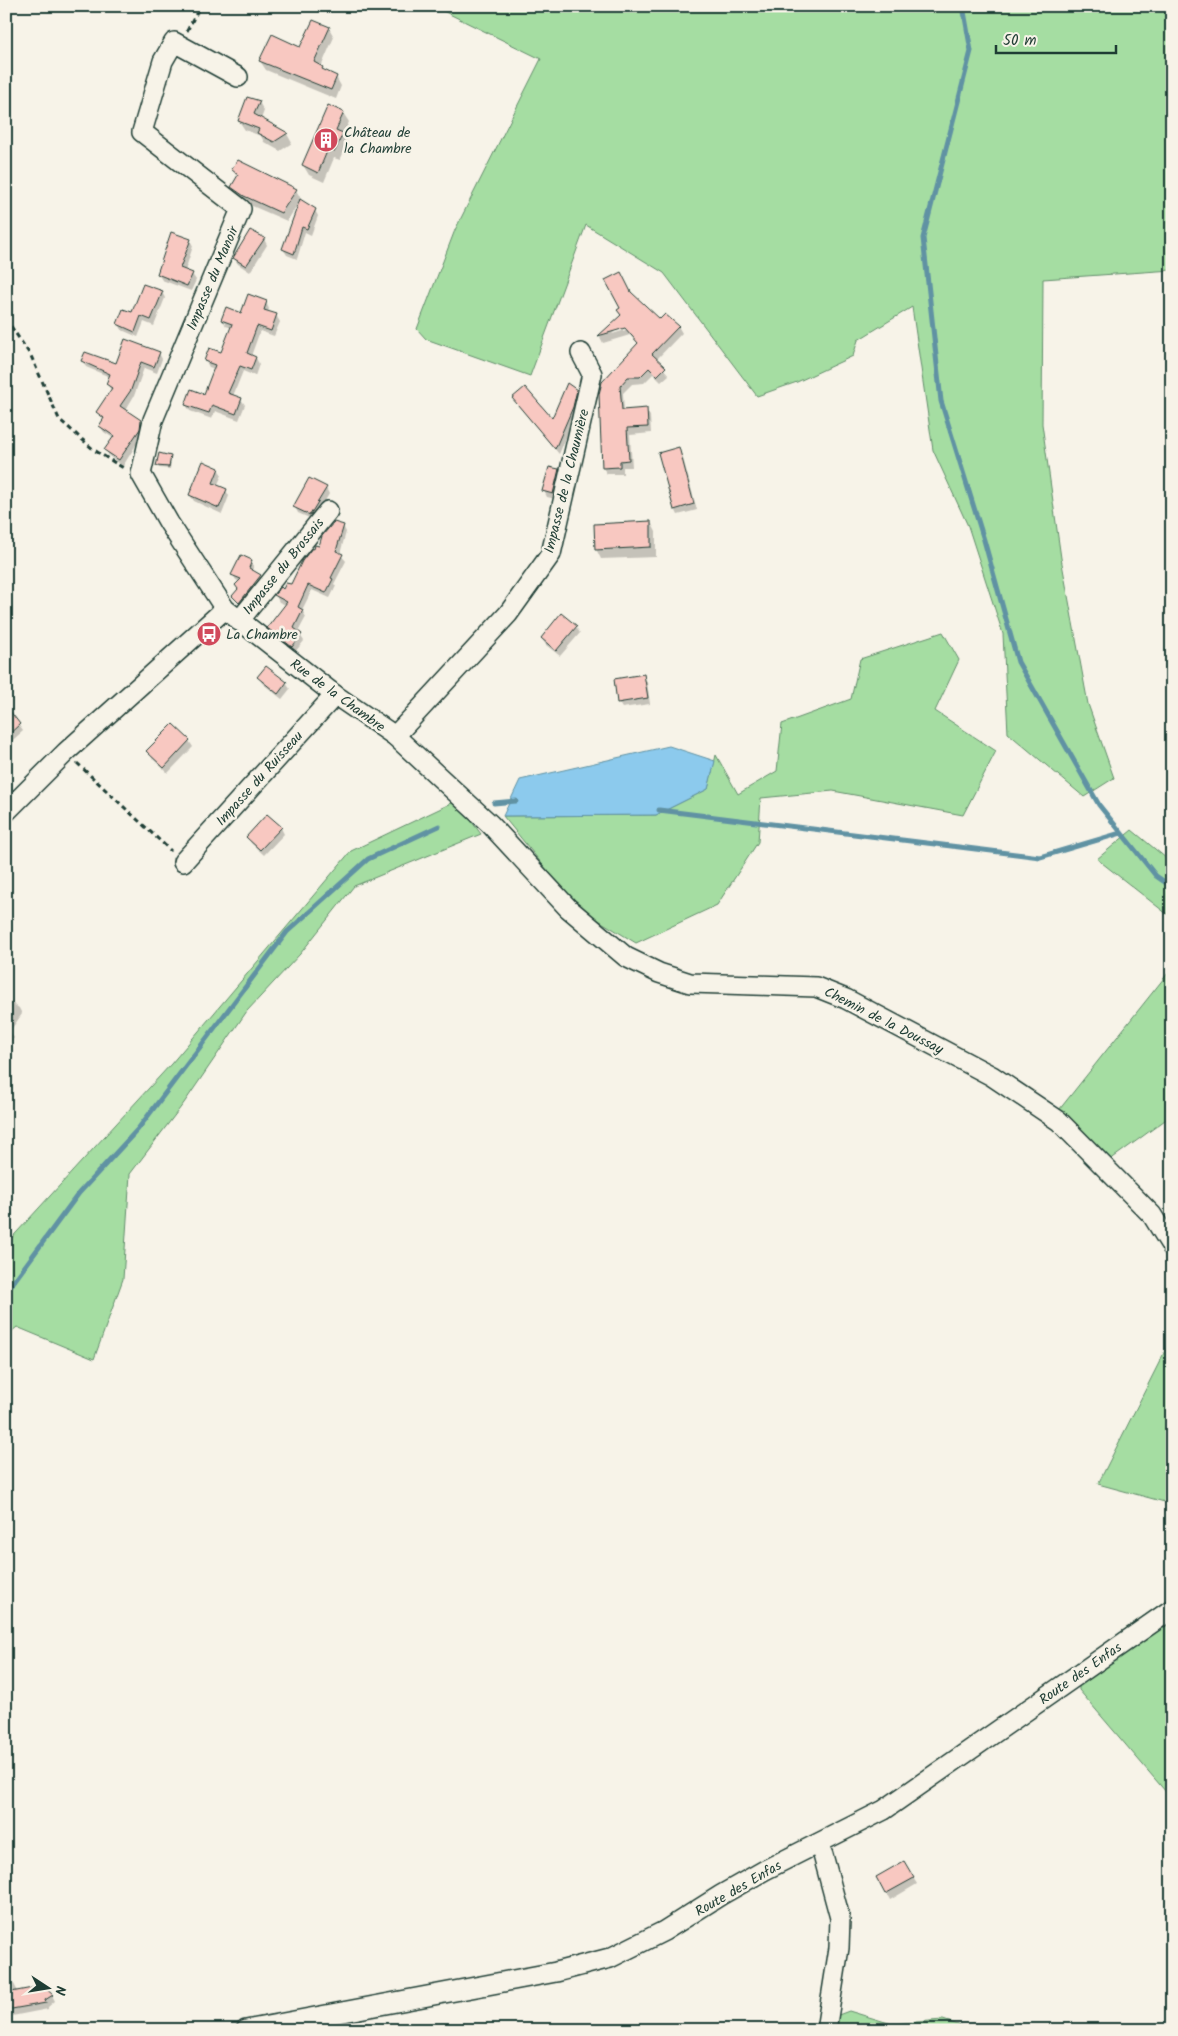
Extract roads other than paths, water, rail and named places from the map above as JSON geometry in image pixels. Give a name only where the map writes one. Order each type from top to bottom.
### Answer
[{"type":"street","name":"Impasse du Manoir","points":[[232,615],[168,523],[141,474],[152,420],[241,210],[142,132],[163,61],[174,42],[238,77]]},
{"type":"street","name":"Impasse de la Chaumière","points":[[395,736],[508,614],[551,554],[592,374],[581,353]]},
{"type":"street","name":"Impasse du Brossais","points":[[232,615],[328,511]]},
{"type":"street","name":"Rue de la Chambre","points":[[232,615],[335,694],[395,736],[490,824]]},
{"type":"street","points":[[6,812],[66,752],[232,615]]},
{"type":"street","name":"Impasse du Ruisseau","points":[[183,862],[335,694]]},
{"type":"street","name":"Chemin de la Doussay","points":[[490,824],[568,908],[626,957],[659,973],[690,983],[816,987],[846,999],[992,1076],[1059,1121],[1152,1215],[1172,1247]]},
{"type":"street","name":"Route des Enfas","points":[[246,2030],[590,1965],[610,1958],[647,1941],[736,1887],[858,1824],[902,1798],[1172,1609]]},
{"type":"street","points":[[818,1844],[823,1854],[840,1918],[839,1948],[826,2030]]},
{"type":"water","points":[[669,746],[715,761],[708,789],[656,815],[503,816],[520,780]]},
{"type":"waterway","points":[[963,6],[971,51],[923,238],[941,401],[984,540],[1018,662],[1099,805],[1156,876],[1172,887]]},
{"type":"waterway","points":[[494,803],[516,801]]},
{"type":"waterway","points":[[659,810],[1040,857],[1121,833]]},
{"type":"waterway","points":[[6,1292],[79,1193],[138,1129],[287,932],[368,859],[439,826]]},
{"type":"place","name":"Château de la Chambre","points":[[326,140]]},
{"type":"place","name":"La Chambre","points":[[209,634]]}]
